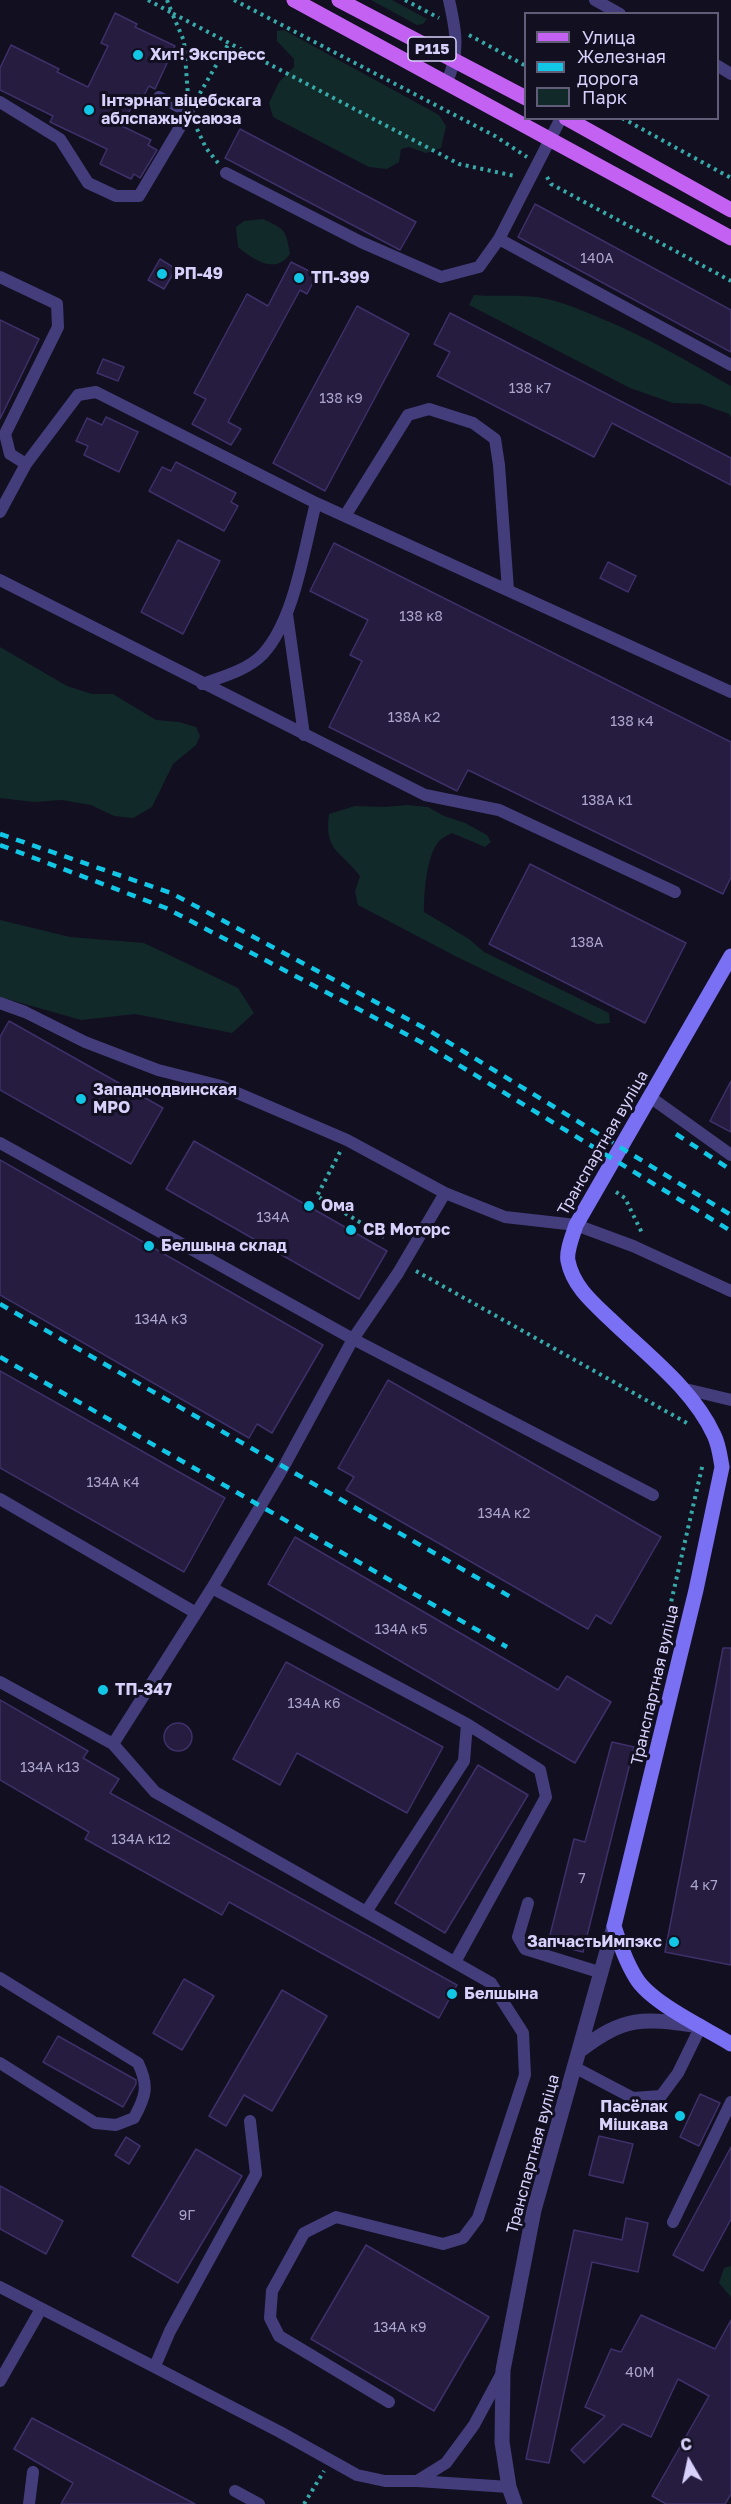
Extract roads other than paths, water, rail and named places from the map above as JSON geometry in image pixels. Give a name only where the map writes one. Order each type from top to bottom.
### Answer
[{"type":"main road","name":"Р115","points":[[294,0],[731,238]]},
{"type":"main road","name":"Р115","points":[[339,0],[524,97]]},
{"type":"main road","points":[[570,120],[731,210]]},
{"type":"main road","name":"Транспартная вуліца","points":[[614,1926],[696,1590],[722,1467],[715,1436],[702,1413],[681,1388],[586,1297],[573,1278],[567,1258],[576,1225],[650,1097],[727,975],[731,956]]},
{"type":"main road","points":[[614,1926],[625,1957],[637,1980],[658,2001],[731,2044]]},
{"type":"street","name":"Транспартная вуліца","points":[[515,2504],[502,2442],[503,2370],[534,2210],[614,1926]]},
{"type":"street","points":[[579,2051],[605,2031],[633,2021],[661,2020],[701,2026]]},
{"type":"lane","points":[[447,82],[455,62],[455,27],[449,0]]},
{"type":"lane","points":[[595,0],[616,12]]},
{"type":"lane","points":[[0,102],[60,139],[88,183],[116,196],[139,196],[189,112],[159,97]]},
{"type":"lane","points":[[226,172],[361,242],[441,277],[479,267],[499,239],[560,120]]},
{"type":"lane","points":[[499,239],[731,365]]},
{"type":"lane","points":[[0,277],[57,304],[58,327],[5,434],[10,454],[26,464]]},
{"type":"lane","points":[[0,512],[26,464],[78,395],[96,392],[316,503],[731,692]]},
{"type":"lane","points":[[345,516],[408,415],[429,410],[473,423],[495,440],[499,465],[508,590]]},
{"type":"lane","points":[[202,684],[232,674],[262,655],[281,629],[316,503]]},
{"type":"lane","points":[[0,580],[425,795],[499,810],[675,892]]},
{"type":"lane","points":[[287,614],[304,735]]},
{"type":"lane","points":[[0,1003],[25,1012],[85,1042],[158,1070],[220,1086],[347,1140],[445,1193],[505,1217],[576,1225],[633,1246],[731,1291]]},
{"type":"lane","points":[[650,1097],[731,1155]]},
{"type":"lane","points":[[0,1143],[353,1339],[653,1495]]},
{"type":"lane","points":[[113,1744],[212,1588],[283,1468],[353,1339],[404,1264],[445,1193]]},
{"type":"lane","points":[[681,1388],[731,1400]]},
{"type":"lane","points":[[0,1499],[196,1613]]},
{"type":"lane","points":[[212,1588],[467,1724],[540,1770],[546,1797],[455,1962]]},
{"type":"lane","points":[[0,1682],[113,1744],[155,1792],[491,1983],[523,2033],[525,2075],[478,2218],[463,2238],[443,2244],[336,2217],[304,2233],[272,2291],[270,2318],[279,2336],[389,2402]]},
{"type":"lane","points":[[366,1912],[464,1761],[467,1724]]},
{"type":"lane","points":[[528,1902],[518,1937],[525,1949],[602,1973]]},
{"type":"lane","points":[[0,1978],[138,2063],[145,2079],[144,2100],[134,2118],[116,2125],[95,2123],[0,2063]]},
{"type":"lane","points":[[574,2067],[633,2098],[662,2096],[678,2073],[701,2026]]},
{"type":"lane","points":[[673,2222],[731,2102]]},
{"type":"lane","points":[[155,2366],[170,2331],[256,2174],[250,2121]]},
{"type":"lane","points":[[0,2287],[155,2366],[357,2475],[385,2481],[510,2487]]},
{"type":"lane","points":[[0,2381],[41,2309]]},
{"type":"lane","points":[[417,2481],[446,2463],[474,2425],[503,2370]]},
{"type":"lane","points":[[29,2504],[33,2472]]},
{"type":"lane","points":[[235,2491],[259,2504]]},
{"type":"railway","points":[[0,834],[171,893],[430,1031],[731,1215]]},
{"type":"railway","points":[[0,845],[166,908],[421,1042],[731,1231]]},
{"type":"railway","points":[[676,1134],[731,1170]]},
{"type":"railway","points":[[0,1304],[516,1600]]},
{"type":"railway","points":[[0,1357],[507,1647]]},
{"type":"place","name":"Хит! Экспресс","points":[[138,55]]},
{"type":"place","name":"Інтэрнат віцебскага аблспажыўсаюза","points":[[89,110]]},
{"type":"place","name":"РП-49","points":[[162,274]]},
{"type":"place","name":"ТП-399","points":[[299,278]]},
{"type":"place","name":"Западнодвинская МРО","points":[[81,1099]]},
{"type":"place","name":"Ома","points":[[309,1206]]},
{"type":"place","name":"СВ Моторс","points":[[351,1230]]},
{"type":"place","name":"Белшына склад","points":[[149,1246]]},
{"type":"place","name":"ТП-347","points":[[103,1690]]},
{"type":"place","name":"ЗапчастьИмпэкс","points":[[674,1942]]},
{"type":"place","name":"Белшына","points":[[452,1994]]},
{"type":"place","name":"Пасёлак Мішкава","points":[[680,2116]]}]
